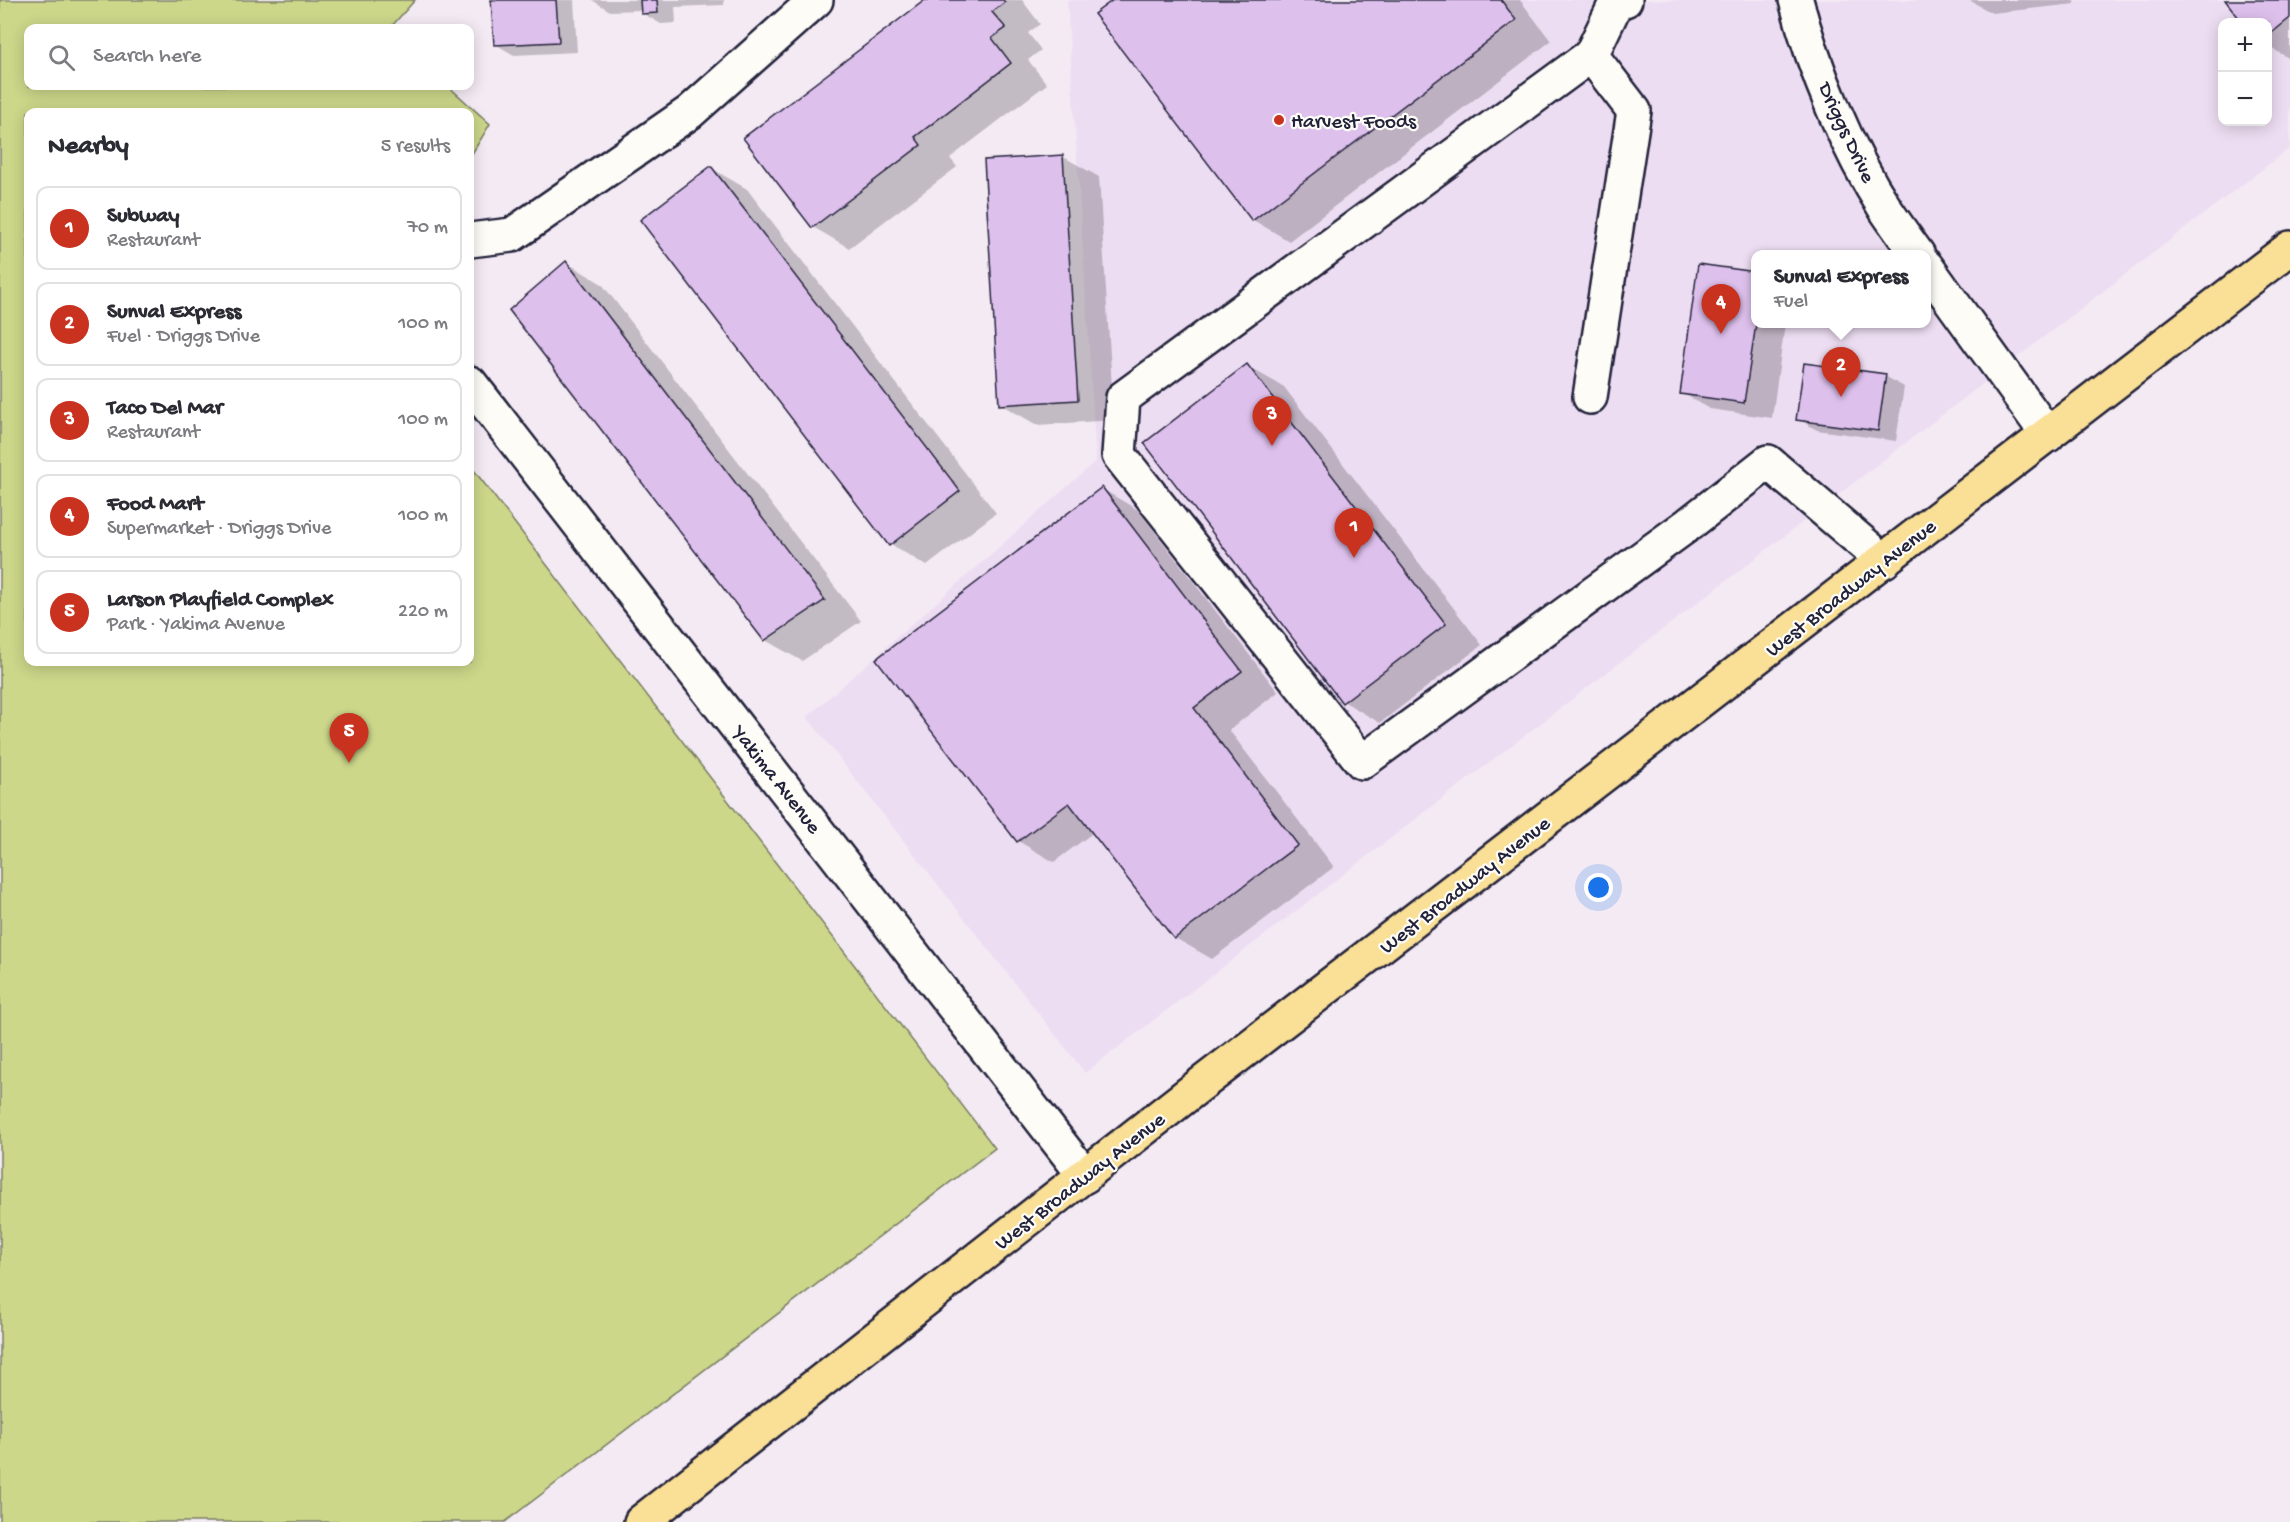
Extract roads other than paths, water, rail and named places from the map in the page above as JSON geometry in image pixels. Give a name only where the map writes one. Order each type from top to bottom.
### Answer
[{"type":"main road","name":"West Broadway Avenue","points":[[641,1522],[1205,1081],[2290,248]]},
{"type":"street","points":[[474,240],[512,235],[690,112],[816,0]]},
{"type":"street","points":[[1625,0],[1617,1],[1591,55],[1123,398],[1119,455],[1362,762],[1689,524],[1768,462],[1884,561]]},
{"type":"street","name":"Driggs Drive","points":[[1796,0],[1805,36],[1840,124],[1886,209],[1915,250]]},
{"type":"street","points":[[1590,397],[1634,111],[1591,55]]},
{"type":"street","points":[[1931,273],[2048,435]]},
{"type":"street","name":"Yakima Avenue","points":[[474,387],[1085,1176]]},
{"type":"place","name":"Harvest Foods","points":[[1279,120]]},
{"type":"place","name":"Food Mart","points":[[1721,334]]},
{"type":"place","name":"Sunval Express","points":[[1841,397]]},
{"type":"place","name":"Taco Del Mar","points":[[1272,446]]},
{"type":"place","name":"Subway","points":[[1354,558]]},
{"type":"place","name":"Larson Playfield Complex","points":[[349,763]]}]
